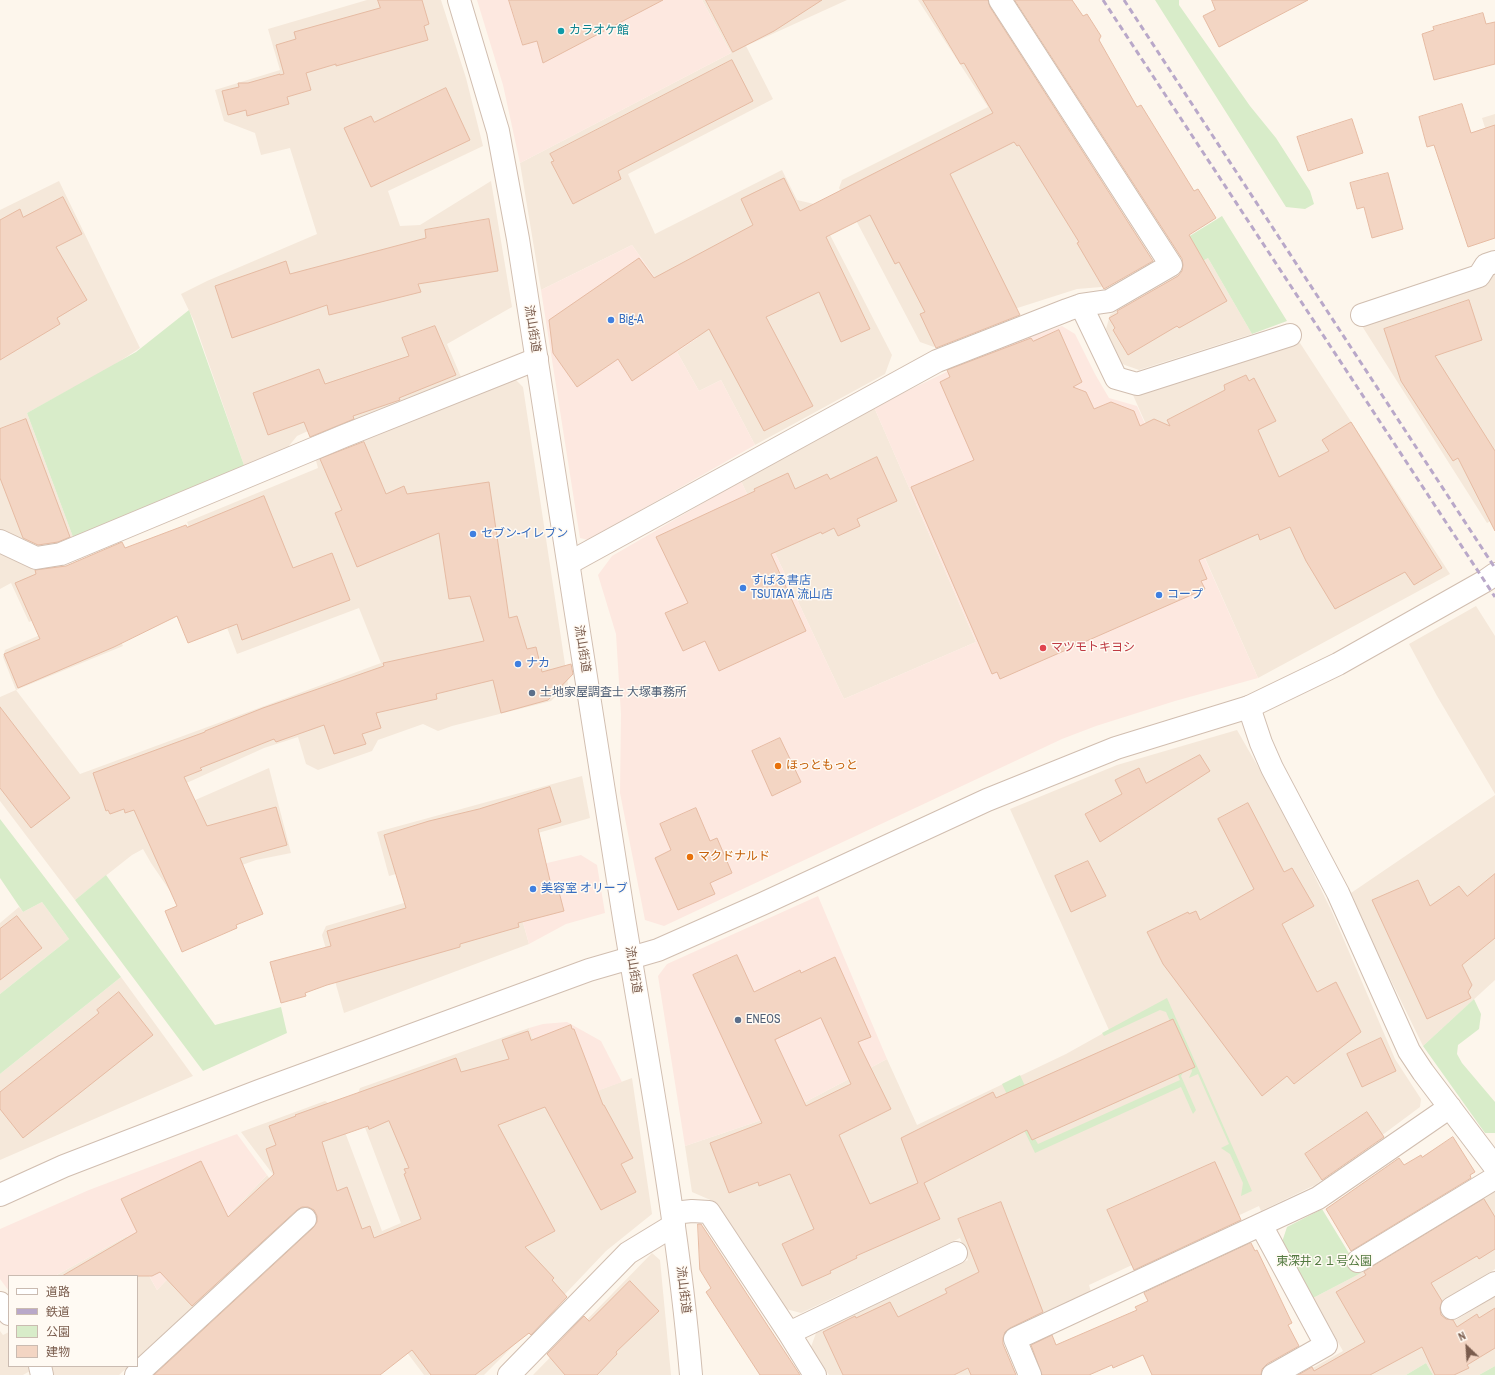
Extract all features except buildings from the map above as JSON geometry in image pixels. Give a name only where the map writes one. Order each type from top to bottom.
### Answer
[{"type":"street","name":"流山街道","points":[[459,0],[498,131],[518,239],[673,1219],[686,1312],[691,1375]]},
{"type":"street","points":[[569,563],[937,361],[1081,305],[1109,301],[1170,265],[1000,0]]},
{"type":"street","points":[[1362,315],[1479,276],[1486,265],[1495,262]]},
{"type":"street","points":[[1081,305],[1116,378],[1137,384],[1290,335]]},
{"type":"street","points":[[0,541],[36,558],[61,554],[344,436],[537,359]]},
{"type":"street","points":[[0,1195],[64,1166],[272,1086],[589,970],[658,950],[762,904],[987,800],[1116,748],[1249,707],[1338,664],[1495,574]]},
{"type":"street","points":[[1249,707],[1261,743],[1272,768],[1338,893],[1409,1051],[1423,1072],[1495,1167]]},
{"type":"street","points":[[1030,1375],[1015,1339],[1318,1198],[1450,1107]]},
{"type":"street","points":[[1358,1261],[1495,1178]]},
{"type":"street","points":[[509,1375],[628,1253],[673,1219],[692,1211],[709,1212],[815,1375]]},
{"type":"street","points":[[136,1375],[305,1219]]},
{"type":"street","points":[[1261,1225],[1326,1345],[1273,1375]]},
{"type":"street","points":[[789,1333],[956,1253]]},
{"type":"street","points":[[1452,1308],[1495,1283]]},
{"type":"street","points":[[0,1302],[8,1313]]},
{"type":"shaded area","points":[[367,0],[441,0],[466,78],[483,146],[388,191],[400,226],[420,225],[491,181],[512,307],[447,344],[461,377],[348,424],[339,417],[297,436],[284,452],[245,468],[194,321],[181,294],[207,281],[317,234],[290,148],[261,155],[255,133],[224,121],[215,90],[280,70],[268,29]]},
{"type":"shaded area","points":[[477,0],[702,0],[731,53],[520,163],[503,85]]},
{"type":"shaded area","points":[[702,0],[847,0],[746,46],[773,99],[628,174],[655,234],[782,170],[797,200],[814,204],[892,355],[885,374],[755,445],[721,380],[699,391],[677,352],[697,338],[632,245],[541,290],[520,163],[731,53]]},
{"type":"shaded area","points":[[918,0],[983,0],[1146,249],[1142,265],[1101,287],[1077,289],[1008,311],[934,347],[920,342],[839,188],[842,180],[988,107]]},
{"type":"shaded area","points":[[1495,114],[1495,160],[1482,118]]},
{"type":"shaded area","points":[[59,181],[140,348],[108,369],[27,413],[73,537],[58,544],[37,547],[0,530],[0,210]]},
{"type":"shaded area","points":[[632,245],[697,338],[677,352],[699,391],[721,380],[755,445],[588,540],[580,538],[541,290]]},
{"type":"shaded area","points":[[1208,258],[1252,334],[1139,370],[1122,364],[1106,329],[1110,315]]},
{"type":"shaded area","points":[[1495,272],[1495,519],[1487,523],[1362,326],[1488,283]]},
{"type":"shaded area","points":[[1062,326],[1075,334],[1109,398],[1137,406],[1258,678],[1175,701],[1096,726],[1062,739],[664,926],[645,920],[620,793],[621,714],[616,634],[598,575],[612,556],[741,481],[844,699],[976,642],[874,407],[1010,343]]},
{"type":"shaded area","points":[[1300,343],[1450,574],[1258,678],[1133,395]]},
{"type":"shaded area","points":[[514,378],[523,387],[568,684],[551,701],[452,726],[438,731],[423,724],[378,740],[372,751],[318,770],[306,764],[298,737],[264,748],[171,790],[163,814],[269,768],[291,853],[256,860],[170,891],[143,849],[132,855],[75,900],[0,801],[0,697],[16,690],[80,774],[381,663],[359,608],[237,654],[187,522],[318,468],[315,457]]},
{"type":"shaded area","points":[[874,407],[976,642],[844,699],[741,481]]},
{"type":"shaded area","points":[[0,552],[13,560],[40,569],[57,562],[66,566],[78,594],[74,601],[29,622],[11,583],[0,589]]},
{"type":"shaded area","points":[[1476,606],[1495,636],[1495,794],[1437,696],[1409,644]]},
{"type":"shaded area","points":[[105,607],[123,646],[16,690],[3,657],[5,650]]},
{"type":"shaded area","points":[[1237,730],[1280,805],[1332,912],[1395,1059],[1421,1099],[1420,1107],[1315,1185],[1261,1211],[1259,1206],[1089,1285],[1091,1292],[997,1333],[1014,1375],[829,1375],[811,1347],[816,1333],[968,1260],[960,1238],[801,1313],[786,1309],[741,1239],[715,1202],[692,1192],[685,1146],[788,1111],[887,1059],[917,1125],[1066,1054],[1109,1030],[1010,809],[1117,765]]},
{"type":"shaded area","points":[[582,776],[590,818],[389,876],[377,832]]},
{"type":"shaded area","points":[[1495,795],[1495,980],[1423,1046],[1380,958],[1351,893]]},
{"type":"shaded area","points":[[581,855],[597,865],[605,913],[566,924],[529,944],[509,872]]},
{"type":"shaded area","points":[[509,872],[529,944],[344,1013],[322,935],[326,926]]},
{"type":"shaded area","points":[[818,896],[887,1059],[788,1111],[685,1146],[658,976],[667,964]]},
{"type":"shaded area","points":[[42,902],[69,939],[0,994],[0,923],[19,907],[23,912]]},
{"type":"shaded area","points":[[121,977],[193,1076],[0,1160],[0,1074]]},
{"type":"shaded area","points":[[567,1022],[601,1041],[622,1082],[558,1105],[529,1028],[543,1024]]},
{"type":"shaded area","points":[[529,1028],[558,1105],[632,1078],[652,1214],[606,1251],[484,1375],[424,1375],[241,1132],[325,1101],[336,1108],[382,1231],[401,1223],[355,1101],[360,1088]]},
{"type":"shaded area","points":[[237,1134],[267,1175],[157,1290],[127,1236],[57,1275],[8,1275],[8,1290],[0,1279],[0,1229],[89,1190]]},
{"type":"shaded area","points":[[267,1175],[291,1208],[290,1217],[138,1358],[138,1275],[57,1275],[127,1236],[157,1290]]},
{"type":"shaded area","points":[[1495,1192],[1495,1269],[1444,1301],[1456,1320],[1495,1296],[1495,1366],[1479,1375],[1433,1375],[1426,1363],[1406,1375],[1300,1375],[1343,1351],[1313,1298],[1376,1265]]},
{"type":"shaded area","points":[[652,1253],[660,1260],[671,1375],[533,1375]]},
{"type":"shaded area","points":[[0,1331],[3,1335],[8,1332],[8,1367],[29,1367],[30,1371],[23,1375],[0,1375]]},
{"type":"shaded area","points":[[49,1367],[128,1367],[119,1375],[51,1375]]},
{"type":"green space","points":[[1155,0],[1179,0],[1179,5],[1250,106],[1276,138],[1310,191],[1314,204],[1305,209],[1286,207]]},
{"type":"green space","points":[[1222,216],[1287,321],[1252,334],[1208,258],[1191,268],[1175,245]]},
{"type":"green space","points":[[189,310],[245,468],[73,537],[27,413],[136,352]]},
{"type":"green space","points":[[0,819],[121,977],[0,1074],[0,994],[69,939],[42,902],[23,912],[0,878]]},
{"type":"green space","points":[[106,875],[215,1025],[281,1007],[287,1033],[203,1071],[75,900]]},
{"type":"green space","points":[[1167,998],[1252,1191],[1241,1196],[1243,1183],[1230,1154],[1221,1148],[1229,1144],[1198,1074],[1189,1078],[1192,1071],[1166,1012],[1160,1010],[1104,1036],[1102,1033]]},
{"type":"green space","points":[[1474,999],[1481,1014],[1479,1029],[1458,1045],[1457,1054],[1462,1063],[1495,1102],[1495,1133],[1485,1133],[1423,1046]]},
{"type":"green space","points":[[1184,1071],[1181,1076],[1196,1110],[1193,1114],[1181,1087],[1035,1153],[1002,1084],[1020,1075],[1025,1086],[1010,1092],[1032,1140],[1035,1139],[1038,1144],[1180,1080],[1178,1075]]},
{"type":"green space","name":"東深井２１号公園","points":[[1322,1209],[1361,1273],[1313,1298],[1282,1242],[1287,1227]]},
{"type":"green space","points":[[1426,1363],[1433,1375],[1406,1375]]},
{"type":"green space","points":[[1495,1366],[1495,1375],[1479,1375]]},
{"type":"railway","points":[[1103,0],[1495,597]]},
{"type":"railway","points":[[1124,0],[1495,568]]},
{"type":"place","name":"カラオケ館","points":[[561,31]]},
{"type":"place","name":"Big-A","points":[[611,320]]},
{"type":"place","name":"セブン-イレブン","points":[[473,534]]},
{"type":"place","name":"すばる書店 TSUTAYA 流山店","points":[[743,588]]},
{"type":"place","name":"コープ","points":[[1159,595]]},
{"type":"place","name":"マツモトキヨシ","points":[[1043,648]]},
{"type":"place","name":"ナカ","points":[[518,664]]},
{"type":"place","name":"土地家屋調査士 大塚事務所","points":[[532,693]]},
{"type":"place","name":"ほっともっと","points":[[778,766]]},
{"type":"place","name":"マクドナルド","points":[[690,857]]},
{"type":"place","name":"美容室 オリーブ","points":[[533,889]]},
{"type":"place","name":"ENEOS","points":[[738,1020]]}]
